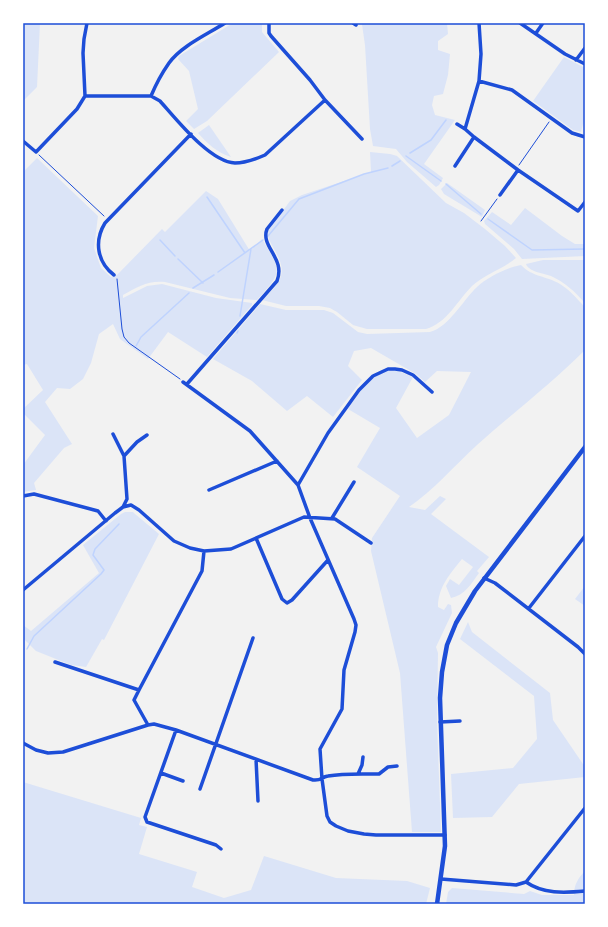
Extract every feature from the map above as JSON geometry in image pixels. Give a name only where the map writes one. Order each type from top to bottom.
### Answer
[{"type":"street","points":[[23,141],[36,152],[77,109],[85,96],[83,53],[84,39],[88,23]]},
{"type":"street","points":[[151,96],[159,78],[170,61],[184,49],[225,23]]},
{"type":"street","points":[[268,23],[269,33],[271,36],[310,80],[325,100],[362,139]]},
{"type":"street","points":[[465,129],[479,81],[481,54],[479,23]]},
{"type":"street","points":[[520,23],[576,60],[585,64]]},
{"type":"street","points":[[536,33],[543,23]]},
{"type":"street","points":[[576,60],[585,48]]},
{"type":"street","points":[[479,81],[512,90],[572,133],[585,137]]},
{"type":"street","points":[[85,96],[151,96],[160,102],[208,151],[225,161],[235,163],[255,160],[265,155],[325,100]]},
{"type":"street","points":[[457,124],[518,170],[578,211],[585,202]]},
{"type":"street","points":[[114,276],[105,267],[98,251],[98,239],[107,221],[191,134]]},
{"type":"street","points":[[455,166],[474,137]]},
{"type":"street","points":[[500,195],[518,170]]},
{"type":"street","points":[[282,210],[267,229],[266,233],[267,241],[279,266],[280,273],[277,281],[185,383],[250,431],[298,485],[310,518],[356,625],[344,670],[342,709],[320,749],[327,816],[330,822],[348,831],[376,835],[445,835]]},
{"type":"street","points":[[105,216],[107,221]]},
{"type":"street","points":[[298,485],[328,433],[359,390],[373,376],[388,369],[402,370],[413,375],[432,392]]},
{"type":"street","points":[[113,434],[124,456],[126,499],[123,507]]},
{"type":"street","points":[[124,456],[147,434]]},
{"type":"street","points":[[437,904],[445,835],[440,722],[440,684],[447,645],[456,622],[484,578],[585,447]]},
{"type":"street","points":[[209,490],[277,461]]},
{"type":"street","points":[[332,518],[354,482]]},
{"type":"street","points":[[23,496],[34,494],[98,511],[106,521]]},
{"type":"street","points":[[23,590],[123,507],[131,505],[139,510],[174,541],[190,548],[204,551],[231,549],[304,517],[336,519],[371,543]]},
{"type":"street","points":[[529,608],[585,536]]},
{"type":"street","points":[[256,538],[282,599],[287,602],[292,600],[328,560]]},
{"type":"street","points":[[148,725],[134,700],[202,571],[204,551]]},
{"type":"street","points":[[484,578],[495,583],[529,608],[584,652]]},
{"type":"street","points":[[200,789],[253,638]]},
{"type":"street","points":[[55,662],[139,690]]},
{"type":"street","points":[[440,722],[460,721]]},
{"type":"street","points":[[23,743],[36,750],[48,753],[63,752],[154,724],[216,744],[312,780],[322,779],[328,776],[379,774],[388,767],[398,766]]},
{"type":"street","points":[[176,730],[145,817],[147,822],[216,845],[221,849]]},
{"type":"street","points":[[358,774],[364,757]]},
{"type":"street","points":[[256,759],[258,801]]},
{"type":"street","points":[[161,772],[183,781]]},
{"type":"street","points":[[441,879],[516,885],[526,882],[585,808]]},
{"type":"street","points":[[526,882],[542,890],[567,892],[585,891]]},
{"type":"path","points":[[518,170],[519,165],[551,119]]},
{"type":"path","points":[[36,152],[105,216]]},
{"type":"path","points":[[481,221],[500,195]]},
{"type":"path","points":[[114,276],[118,284],[120,314],[124,337],[129,343],[185,383]]},
{"type":"shaded area","points":[[23,23],[40,23],[37,87],[23,101]]},
{"type":"shaded area","points":[[233,23],[262,23],[262,32],[279,52],[207,121],[194,129],[186,121],[198,109],[189,71],[178,59],[179,56]]},
{"type":"shaded area","points":[[361,23],[447,23],[448,34],[438,41],[438,50],[450,54],[448,75],[443,94],[434,96],[432,105],[435,115],[455,120],[424,164],[443,178],[436,187],[407,162],[396,149],[373,146],[370,129],[365,45]]},
{"type":"shaded area","points":[[564,57],[585,68],[585,116],[581,132],[573,130],[533,101]]},
{"type":"shaded area","points":[[209,125],[231,157],[221,153],[205,141],[198,133]]},
{"type":"shaded area","points":[[370,152],[397,156],[446,203],[464,213],[485,229],[505,246],[516,258],[477,282],[446,317],[440,322],[426,329],[367,329],[353,325],[330,308],[319,306],[286,306],[262,300],[277,284],[280,279],[282,269],[268,236],[268,231],[290,201],[302,195],[371,172]]},
{"type":"shaded area","points":[[37,158],[98,216],[94,248],[101,268],[111,277],[117,275],[162,229],[165,232],[206,191],[218,199],[250,251],[262,239],[273,258],[277,271],[272,283],[257,300],[230,298],[165,282],[154,282],[143,285],[123,295],[123,298],[147,286],[162,284],[216,298],[252,303],[252,305],[207,357],[168,332],[148,359],[120,339],[113,324],[99,334],[91,363],[83,379],[70,389],[57,388],[45,402],[72,444],[64,448],[34,483],[36,490],[23,492],[23,465],[45,435],[23,413],[23,409],[43,390],[27,364],[23,365],[23,172]]},
{"type":"shaded area","points":[[447,183],[485,210],[482,217],[444,194],[441,189]]},
{"type":"shaded area","points":[[525,208],[575,244],[585,244],[585,256],[522,259],[514,249],[485,224],[484,221],[492,212],[511,225]]},
{"type":"shaded area","points":[[543,260],[585,260],[585,303],[561,281],[551,276],[533,271],[526,264]]},
{"type":"shaded area","points":[[521,265],[530,272],[564,286],[585,307],[585,350],[545,387],[477,445],[444,478],[409,507],[425,510],[440,496],[446,499],[431,514],[489,557],[477,571],[479,573],[464,592],[451,598],[446,586],[450,579],[459,585],[473,567],[462,559],[442,587],[440,593],[438,607],[444,610],[448,604],[451,605],[452,613],[436,647],[438,653],[437,722],[441,832],[412,832],[400,673],[371,551],[372,538],[400,496],[357,467],[380,428],[348,409],[366,385],[378,375],[392,370],[413,377],[396,408],[417,438],[449,415],[471,372],[437,371],[425,382],[416,374],[371,348],[354,351],[348,366],[362,380],[333,417],[307,396],[287,411],[252,381],[213,359],[260,304],[286,310],[324,310],[333,313],[358,332],[367,334],[430,332],[437,329],[450,319],[481,283],[503,271]]},
{"type":"shaded area","points":[[125,512],[133,512],[159,534],[104,640],[102,639],[86,667],[71,665],[36,651],[23,638],[23,625],[31,631],[99,573],[83,545]]},
{"type":"shaded area","points":[[585,586],[585,606],[575,599]]},
{"type":"shaded area","points":[[468,622],[472,632],[550,693],[553,720],[585,765],[585,777],[519,784],[492,817],[453,818],[451,774],[513,768],[537,739],[534,696],[460,639]]},
{"type":"shaded area","points":[[23,782],[141,818],[139,825],[147,827],[139,854],[197,872],[192,887],[224,898],[251,890],[264,856],[336,878],[407,881],[430,888],[426,904],[23,904]]},
{"type":"shaded area","points":[[585,871],[585,904],[446,904],[448,892],[452,888],[524,894],[530,891],[542,895],[574,895],[577,882]]},
{"type":"waterway","points":[[410,153],[431,140],[446,120]]},
{"type":"waterway","points":[[406,156],[441,181]]},
{"type":"waterway","points":[[392,166],[400,161]]},
{"type":"waterway","points":[[268,236],[299,199],[364,174],[388,168]]},
{"type":"waterway","points":[[446,184],[481,214]]},
{"type":"waterway","points":[[207,197],[245,253]]},
{"type":"waterway","points":[[488,219],[532,250],[585,249]]},
{"type":"waterway","points":[[160,240],[175,256]]},
{"type":"waterway","points":[[218,272],[263,240]]},
{"type":"waterway","points":[[240,316],[251,249]]},
{"type":"waterway","points":[[178,259],[203,283]]},
{"type":"waterway","points":[[193,288],[214,275]]},
{"type":"waterway","points":[[136,346],[141,337],[189,293]]},
{"type":"waterway","points":[[27,649],[34,636],[104,570],[93,555],[95,549],[119,524]]}]
